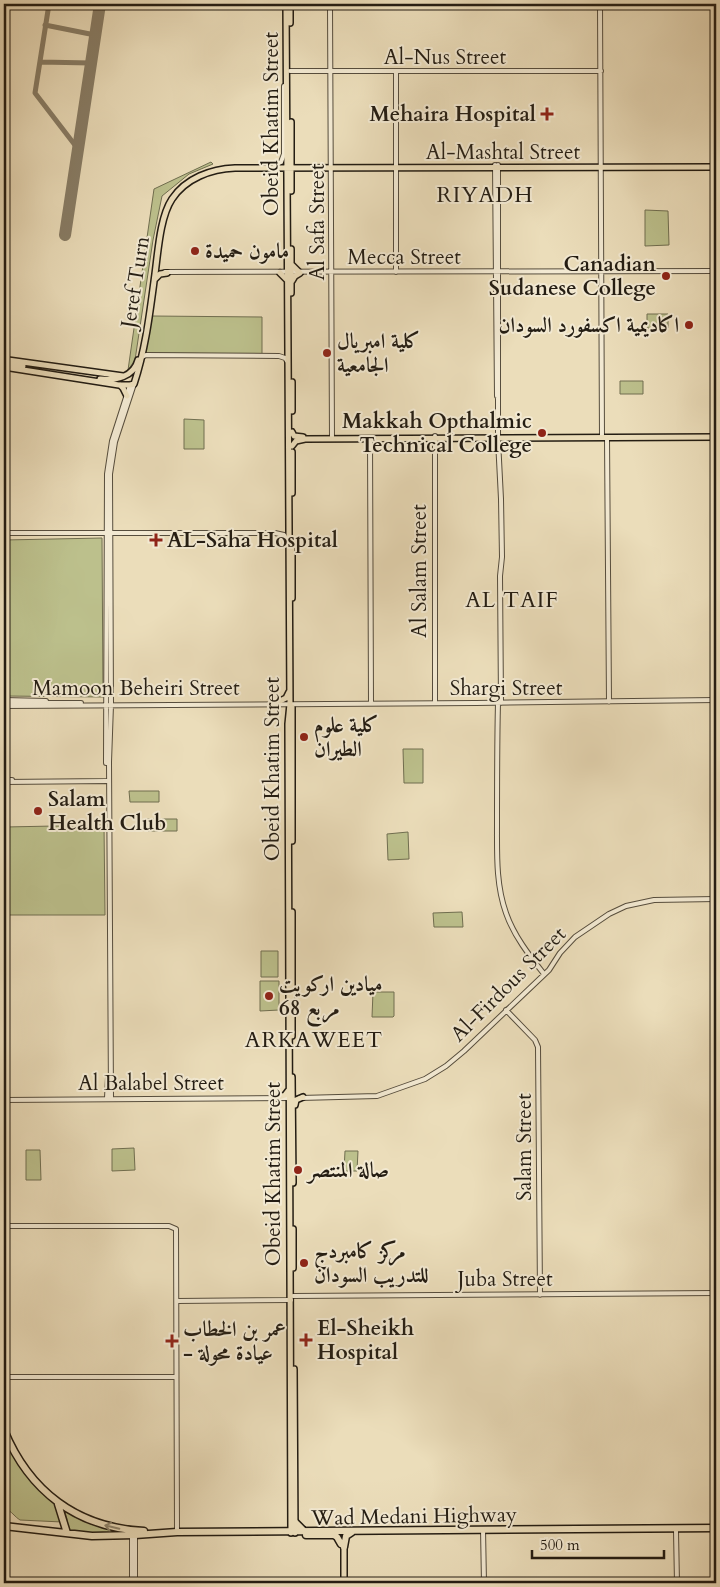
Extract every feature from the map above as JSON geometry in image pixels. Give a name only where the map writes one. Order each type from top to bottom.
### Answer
[{"type":"highway","points":[[4,1430],[14,1454],[28,1473],[58,1502],[77,1515],[108,1527],[161,1534]]},
{"type":"highway","points":[[58,1502],[67,1533]]},
{"type":"highway","points":[[4,1522],[16,1528],[87,1537],[133,1538],[161,1534]]},
{"type":"highway","points":[[283,1531],[292,1523],[296,1532],[334,1535],[342,1545]]},
{"type":"highway","points":[[4,1527],[114,1536],[174,1533]]},
{"type":"highway","points":[[4,1533],[16,1528]]},
{"type":"highway","name":"Wad Medani Highway","points":[[174,1533],[715,1529]]},
{"type":"highway","name":"Wad Medani Highway","points":[[342,1531],[676,1531],[715,1529]]},
{"type":"highway","name":"Wad Medani Highway","points":[[174,1533],[296,1532]]},
{"type":"highway","points":[[342,1545],[346,1536],[352,1532]]},
{"type":"main road","name":"Obeid Khatim Street","points":[[285,4],[290,273]]},
{"type":"main road","name":"Obeid Khatim Street","points":[[290,4],[289,692],[294,703]]},
{"type":"main road","points":[[289,169],[298,166],[291,156]]},
{"type":"main road","name":"Al-Mashtal Street","points":[[289,169],[298,166],[716,165]]},
{"type":"main road","name":"Jeref Turn","points":[[132,384],[155,270],[163,211],[174,191],[186,180],[212,168],[274,166],[289,169]]},
{"type":"main road","points":[[280,273],[290,282],[300,273],[291,264]]},
{"type":"main road","points":[[4,365],[119,385],[132,384],[142,358],[155,270],[166,272]]},
{"type":"main road","points":[[154,282],[158,276],[166,272]]},
{"type":"main road","name":"Obeid Khatim Street","points":[[290,282],[288,363],[292,432],[294,703],[291,712],[290,1108],[292,1243]]},
{"type":"main road","points":[[4,365],[114,380],[131,372],[137,364]]},
{"type":"main road","points":[[119,385],[123,388],[126,396]]},
{"type":"main road","points":[[292,432],[297,437],[332,438],[716,436]]},
{"type":"main road","points":[[292,446],[296,441],[300,440],[332,438]]},
{"type":"main road","points":[[289,692],[286,698],[279,703],[291,712]]},
{"type":"main road","points":[[276,1098],[285,1095],[291,1088],[297,1095],[303,1098]]},
{"type":"main road","points":[[276,1098],[285,1101],[290,1108]]},
{"type":"main road","name":"Obeid Khatim Street","points":[[291,1098],[293,1113],[291,1251],[293,1298],[292,1523],[296,1532]]},
{"type":"main road","points":[[293,1113],[296,1100],[303,1098]]},
{"type":"main road","points":[[342,1531],[342,1583]]},
{"type":"street","name":"Al Safa Street","points":[[330,4],[332,438]]},
{"type":"street","points":[[600,4],[601,166],[598,271],[601,279],[609,702]]},
{"type":"street","points":[[716,4],[716,187]]},
{"type":"street","name":"Al-Nus Street","points":[[290,71],[600,71]]},
{"type":"street","points":[[396,72],[396,272]]},
{"type":"street","name":"Obeid Khatim Street","points":[[274,166],[281,162],[284,156],[286,117]]},
{"type":"street","points":[[497,167],[498,438],[501,499],[497,861],[500,889],[506,914],[526,952],[544,974]]},
{"type":"street","name":"Mecca Street","points":[[166,272],[716,271]]},
{"type":"street","points":[[279,356],[288,350]]},
{"type":"street","points":[[142,358],[153,356],[279,356],[285,358],[288,363]]},
{"type":"street","points":[[109,1098],[109,483],[112,450],[126,396],[132,384]]},
{"type":"street","points":[[112,450],[132,384]]},
{"type":"street","points":[[370,438],[371,703]]},
{"type":"street","name":"Al Salam Street","points":[[434,704],[435,438]]},
{"type":"street","points":[[4,534],[278,533],[286,531],[289,525]]},
{"type":"street","points":[[278,533],[284,535],[289,541]]},
{"type":"street","points":[[100,534],[107,541]]},
{"type":"street","points":[[109,534],[107,541],[109,1098]]},
{"type":"street","name":"Shargi Street","points":[[294,703],[434,704],[715,701]]},
{"type":"street","name":"Mamoon Beheiri Street","points":[[4,703],[294,703]]},
{"type":"street","name":"Mamoon Beheiri Street","points":[[4,703],[109,704]]},
{"type":"street","points":[[4,781],[107,780]]},
{"type":"street","points":[[692,898],[716,897]]},
{"type":"street","name":"Al-Firdous Street","points":[[291,1098],[377,1096],[416,1084],[452,1061],[552,967],[560,953],[575,937],[614,911],[633,904],[654,900],[716,897]]},
{"type":"street","name":"Salam Street","points":[[506,1010],[535,1040],[538,1047],[540,1295]]},
{"type":"street","points":[[99,1098],[108,1088]]},
{"type":"street","name":"Al Balabel Street","points":[[4,1098],[291,1098]]},
{"type":"street","points":[[4,1226],[174,1227],[176,1231],[177,1301],[174,1533]]},
{"type":"street","name":"Juba Street","points":[[177,1301],[434,1295],[716,1294]]},
{"type":"street","points":[[5,1378],[176,1377]]},
{"type":"street","points":[[483,1530],[484,1583]]},
{"type":"street","points":[[676,1531],[677,1583]]},
{"type":"street","points":[[133,1538],[134,1583]]},
{"type":"green space","points":[[211,162],[213,164],[189,174],[162,196],[153,240],[135,360],[128,370],[154,189]]},
{"type":"green space","points":[[645,210],[668,211],[669,245],[645,246]]},
{"type":"green space","points":[[647,314],[668,314],[668,328],[647,328]]},
{"type":"green space","points":[[152,316],[262,317],[262,354],[142,353]]},
{"type":"green space","points":[[620,381],[643,381],[643,394],[620,394]]},
{"type":"green space","points":[[184,419],[204,420],[204,449],[184,449]]},
{"type":"green space","points":[[102,538],[103,697],[4,696],[4,540]]},
{"type":"green space","points":[[403,749],[423,749],[423,783],[404,783]]},
{"type":"green space","points":[[129,791],[159,791],[159,802],[130,802]]},
{"type":"green space","points":[[146,819],[177,819],[177,831],[146,831]]},
{"type":"green space","points":[[104,825],[105,915],[5,915],[5,827]]},
{"type":"green space","points":[[408,832],[409,859],[388,860],[387,834]]},
{"type":"green space","points":[[462,912],[463,927],[434,927],[433,913]]},
{"type":"green space","points":[[261,951],[278,951],[278,977],[261,977]]},
{"type":"green space","name":"ميادين اركويت مربع 68","points":[[260,981],[279,981],[279,1010],[260,1011]]},
{"type":"green space","points":[[373,992],[394,992],[393,1017],[372,1017]]},
{"type":"green space","points":[[134,1148],[135,1170],[112,1171],[112,1149]]},
{"type":"green space","points":[[26,1150],[40,1150],[41,1180],[26,1180]]},
{"type":"green space","points":[[345,1151],[358,1151],[357,1171],[344,1171]]},
{"type":"green space","points":[[8,1443],[59,1509],[62,1522],[20,1520],[8,1510],[6,1444]]},
{"type":"green space","points":[[64,1508],[106,1528],[131,1533],[101,1535],[67,1531],[67,1519]]},
{"type":"taxiway","points":[[49,4],[35,93],[78,149]]},
{"type":"taxiway","points":[[45,25],[95,35]]},
{"type":"taxiway","points":[[40,62],[91,63]]},
{"type":"runway","points":[[65,235],[100,4]]},
{"type":"place","name":"Mehaira Hospital","points":[[547,114]]},
{"type":"place","name":"مامون حميدة","points":[[195,251]]},
{"type":"place","name":"Canadian Sudanese College","points":[[666,276]]},
{"type":"place","name":"اكاديمية اكسفورد السودان","points":[[689,325]]},
{"type":"place","name":"كلية امبريال الجامعية","points":[[327,353]]},
{"type":"place","name":"Makkah Opthalmic Technical College","points":[[542,433]]},
{"type":"place","name":"AL-Saha Hospital","points":[[156,540]]},
{"type":"place","name":"كلية علوم الطيران","points":[[304,737]]},
{"type":"place","name":"Salam Health Club","points":[[38,811]]},
{"type":"place","name":"ميادين اركويت مربع 68","points":[[269,996]]},
{"type":"place","name":"صالة المنتصر","points":[[298,1170]]},
{"type":"place","name":"مركز كامبردج للتدريب السودان","points":[[304,1263]]},
{"type":"place","name":"El-Sheikh Hospital","points":[[306,1340]]},
{"type":"place","name":"عمر بن الخطاب - عيادة محولة","points":[[172,1341]]},
{"type":"district","name":"RIYADH","points":[[485,194]]},
{"type":"district","name":"AL TAIF","points":[[512,599]]},
{"type":"district","name":"ARKAWEET","points":[[314,1039]]}]
